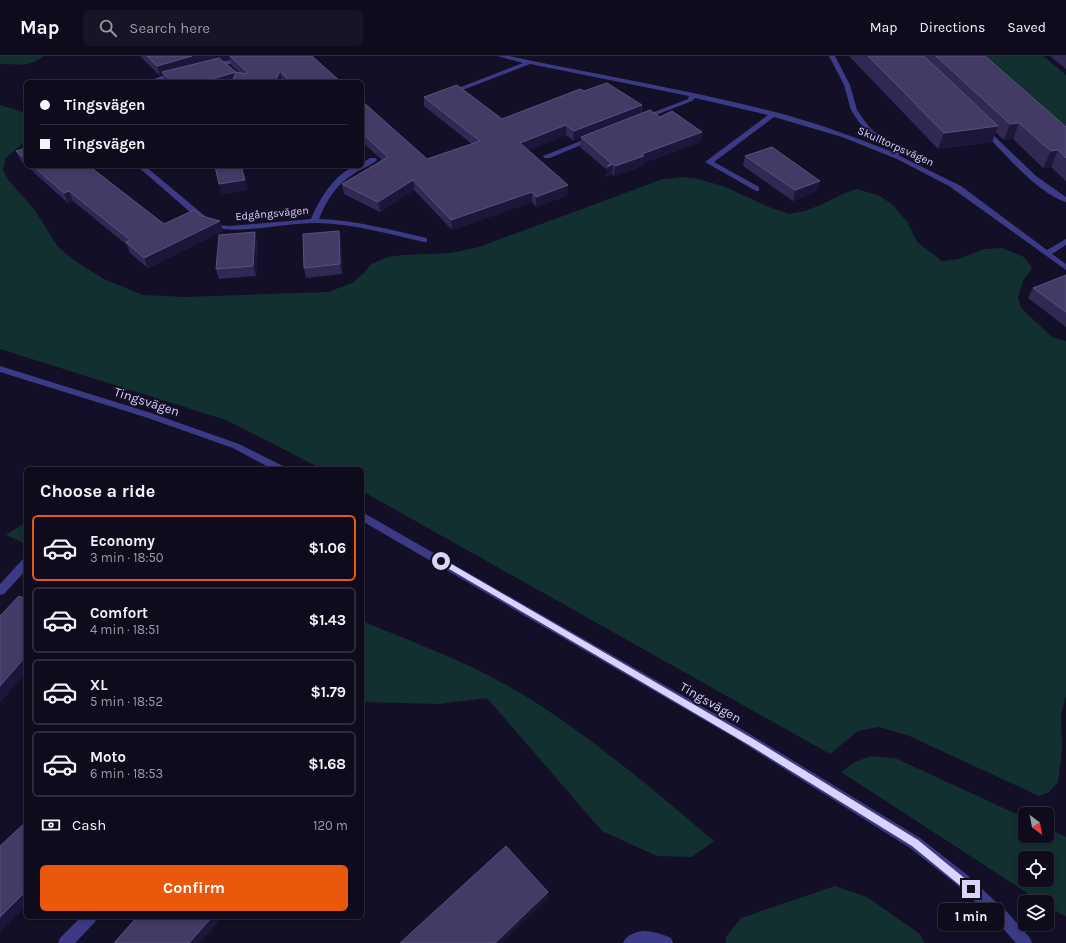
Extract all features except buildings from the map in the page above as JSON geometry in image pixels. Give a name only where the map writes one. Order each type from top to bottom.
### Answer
[{"type":"street","points":[[202,67],[268,56]]},
{"type":"street","name":"Skulltorpsvägen","points":[[500,56],[694,95],[772,114],[842,135],[894,155],[953,185],[1066,268]]},
{"type":"street","points":[[448,94],[532,62],[543,56]]},
{"type":"street","points":[[832,56],[847,85],[854,110],[861,121],[870,130],[896,149],[897,152],[894,155]]},
{"type":"street","points":[[224,63],[229,68]]},
{"type":"street","points":[[154,80],[180,72]]},
{"type":"street","points":[[634,122],[690,100],[694,95]]},
{"type":"street","points":[[756,189],[709,162],[767,120],[772,114]]},
{"type":"street","points":[[978,123],[1046,187],[1066,200]]},
{"type":"street","points":[[547,156],[598,136]]},
{"type":"street","points":[[364,165],[373,160]]},
{"type":"street","name":"Edgångsvägen","points":[[143,168],[208,223],[217,227],[230,228],[314,221],[360,225],[424,240]]},
{"type":"street","points":[[314,221],[327,193],[336,182],[359,168]]},
{"type":"street","points":[[1047,254],[1066,241]]},
{"type":"street","name":"Tingsvägen","points":[[0,369],[148,415],[236,446],[276,467]]},
{"type":"street","name":"Tingsvägen","points":[[364,517],[738,734],[915,843],[961,879],[1003,918],[1025,943]]},
{"type":"street","points":[[0,591],[24,565]]},
{"type":"street","points":[[66,943],[88,919]]},
{"type":"street","points":[[630,943],[636,938],[650,937],[666,943]]},
{"type":"green space","points":[[0,56],[44,56],[27,64],[18,65],[0,64]]},
{"type":"green space","points":[[980,56],[1043,56],[1066,75],[1066,131]]},
{"type":"green space","points":[[0,105],[24,112],[24,143],[6,158],[3,170],[9,181],[34,209],[58,247],[78,263],[104,279],[143,295],[185,297],[328,292],[352,283],[364,273],[371,264],[388,257],[451,253],[479,247],[663,179],[681,177],[698,179],[723,186],[769,207],[789,214],[805,211],[857,189],[880,196],[893,205],[908,223],[917,242],[942,261],[958,259],[984,249],[1002,248],[1024,257],[1032,268],[1023,281],[1018,297],[1021,308],[1052,337],[1066,341],[1066,695],[1061,716],[1062,751],[1058,782],[1049,792],[1039,796],[907,735],[878,727],[858,731],[830,754],[364,492],[364,467],[318,467],[226,420],[0,349]]},
{"type":"green space","points":[[24,523],[24,543],[6,535]]},
{"type":"green space","points":[[364,622],[467,665],[527,697],[552,713],[600,748],[714,841],[692,857],[657,856],[602,831],[487,698],[439,704],[364,702]]},
{"type":"green space","points":[[871,756],[895,758],[1018,815],[1018,843],[1054,843],[1054,831],[1066,837],[1066,916],[1054,910],[1054,895],[1030,895],[841,772],[855,762]]},
{"type":"green space","points":[[835,886],[867,897],[920,934],[924,943],[726,943],[726,937],[741,918]]},
{"type":"route","points":[[441,561],[738,734],[915,843],[961,879],[971,889]]}]
